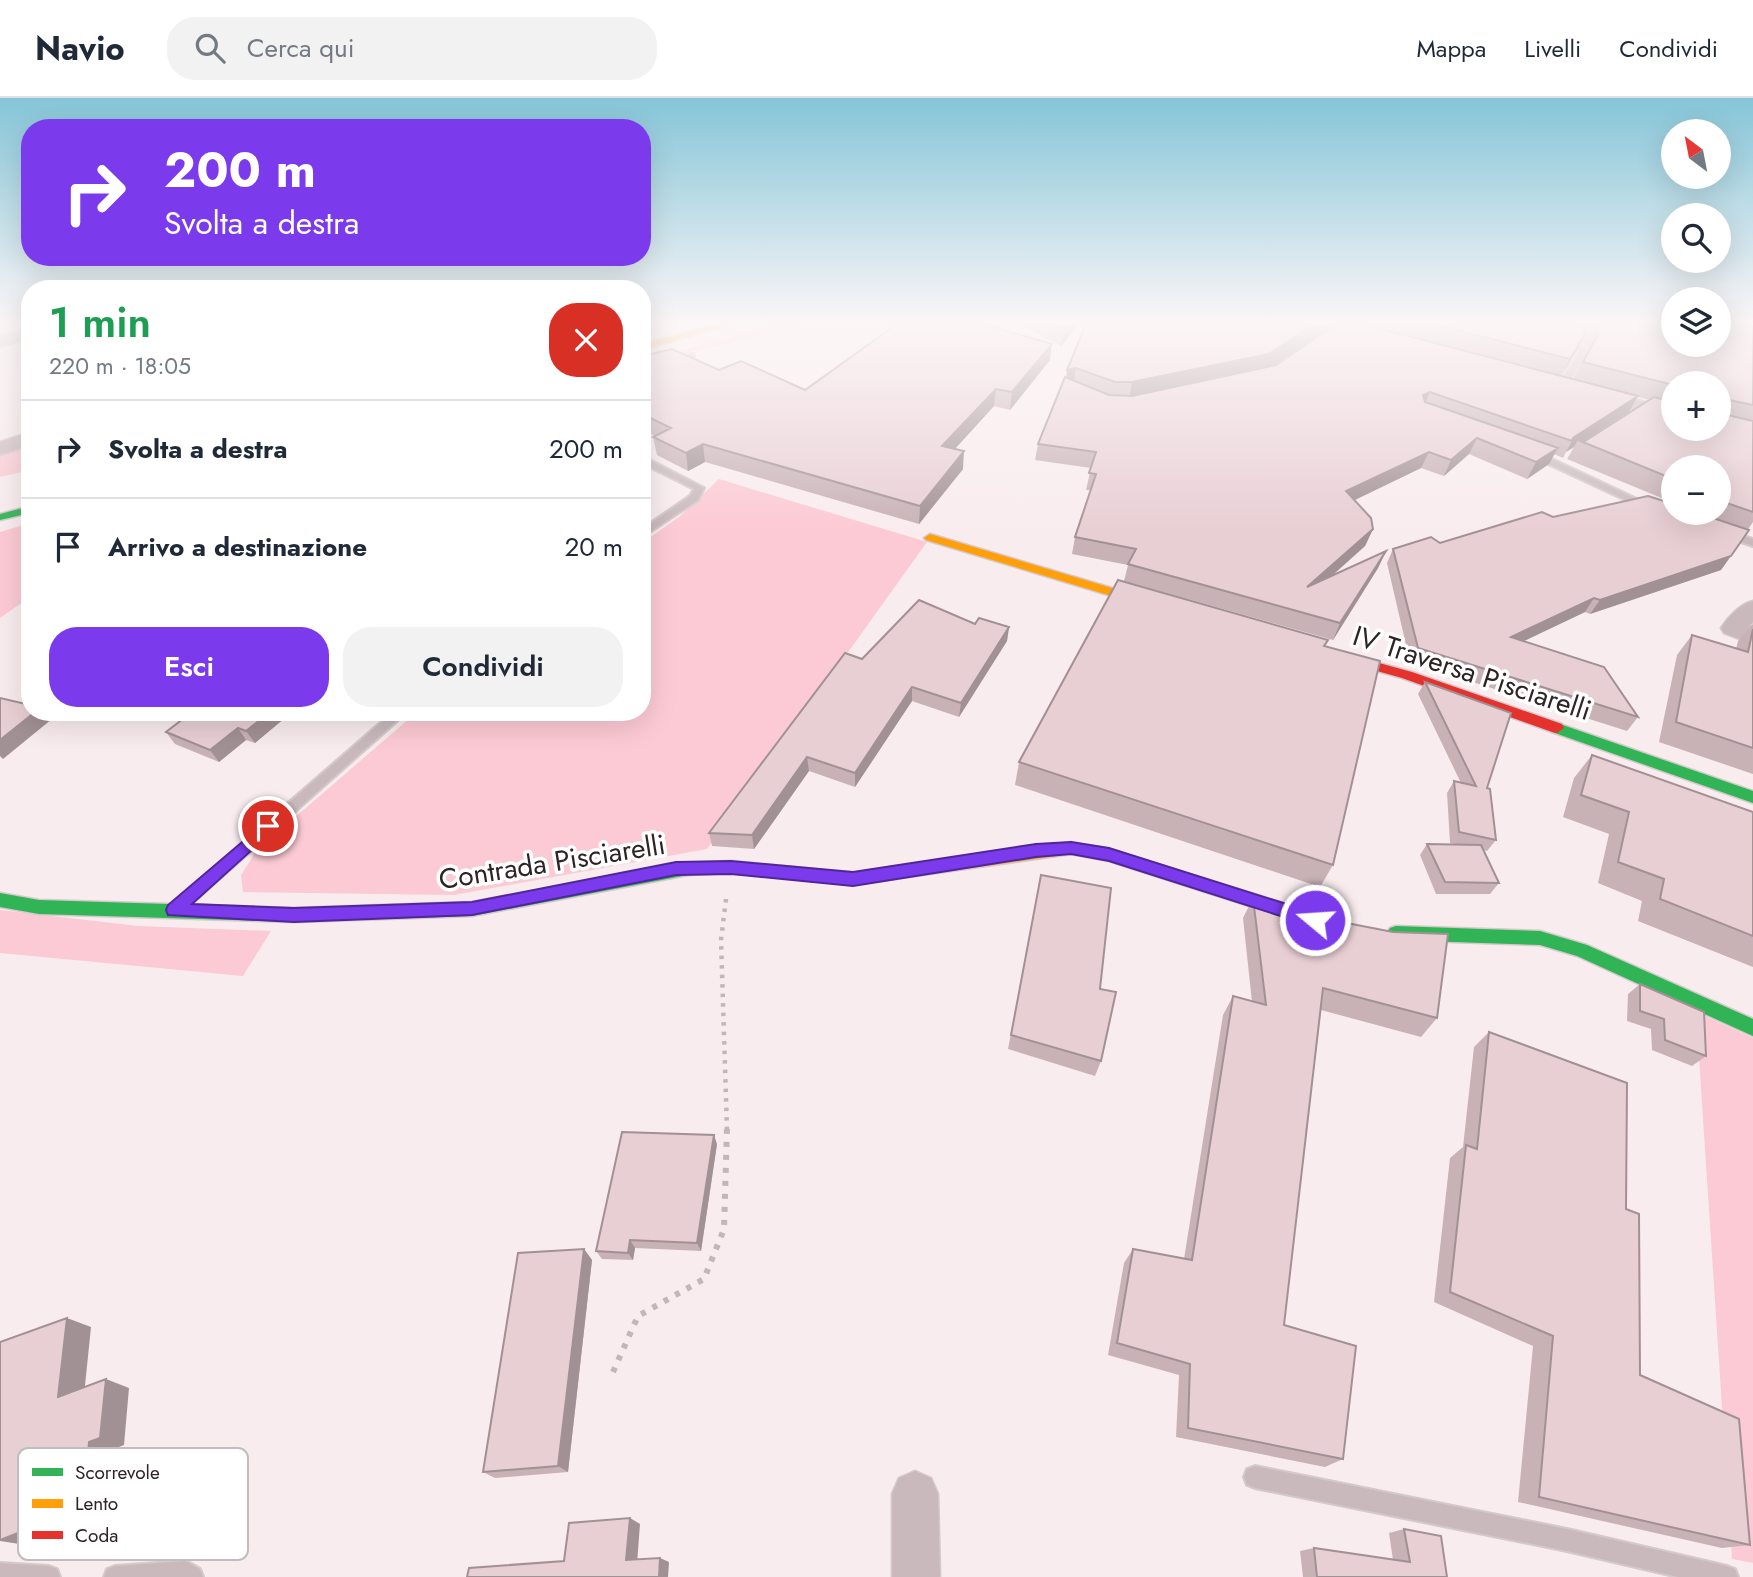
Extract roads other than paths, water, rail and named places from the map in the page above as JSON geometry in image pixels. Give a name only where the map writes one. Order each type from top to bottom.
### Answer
[{"type":"main road","points":[[0,517],[21,511]]},
{"type":"main road","points":[[930,538],[1176,610]]},
{"type":"main road","name":"IV Traversa Pisciarelli","points":[[1316,650],[1407,675],[1753,797]]},
{"type":"main road","name":"Contrada Pisciarelli","points":[[0,900],[39,907],[294,915],[472,909],[676,869],[731,867],[853,879],[1071,848],[1109,855],[1315,920]]},
{"type":"main road","points":[[1379,932],[1540,938],[1591,955],[1753,1028]]},
{"type":"street","points":[[1581,393],[1641,412],[1661,414]]},
{"type":"street","points":[[0,449],[21,441]]},
{"type":"street","points":[[1753,608],[1733,628],[1753,636]]},
{"type":"street","points":[[915,1494],[916,1577]]},
{"type":"lane","points":[[1522,449],[1661,510]]},
{"type":"lane","points":[[651,464],[699,488],[694,498],[651,528]]},
{"type":"lane","points":[[1716,530],[1753,543]]},
{"type":"lane","points":[[174,910],[391,721]]},
{"type":"lane","points":[[1255,1477],[1567,1540],[1727,1577]]},
{"type":"lane","points":[[115,1577],[186,1572],[192,1577]]},
{"type":"lane","points":[[0,1574],[49,1577]]}]
